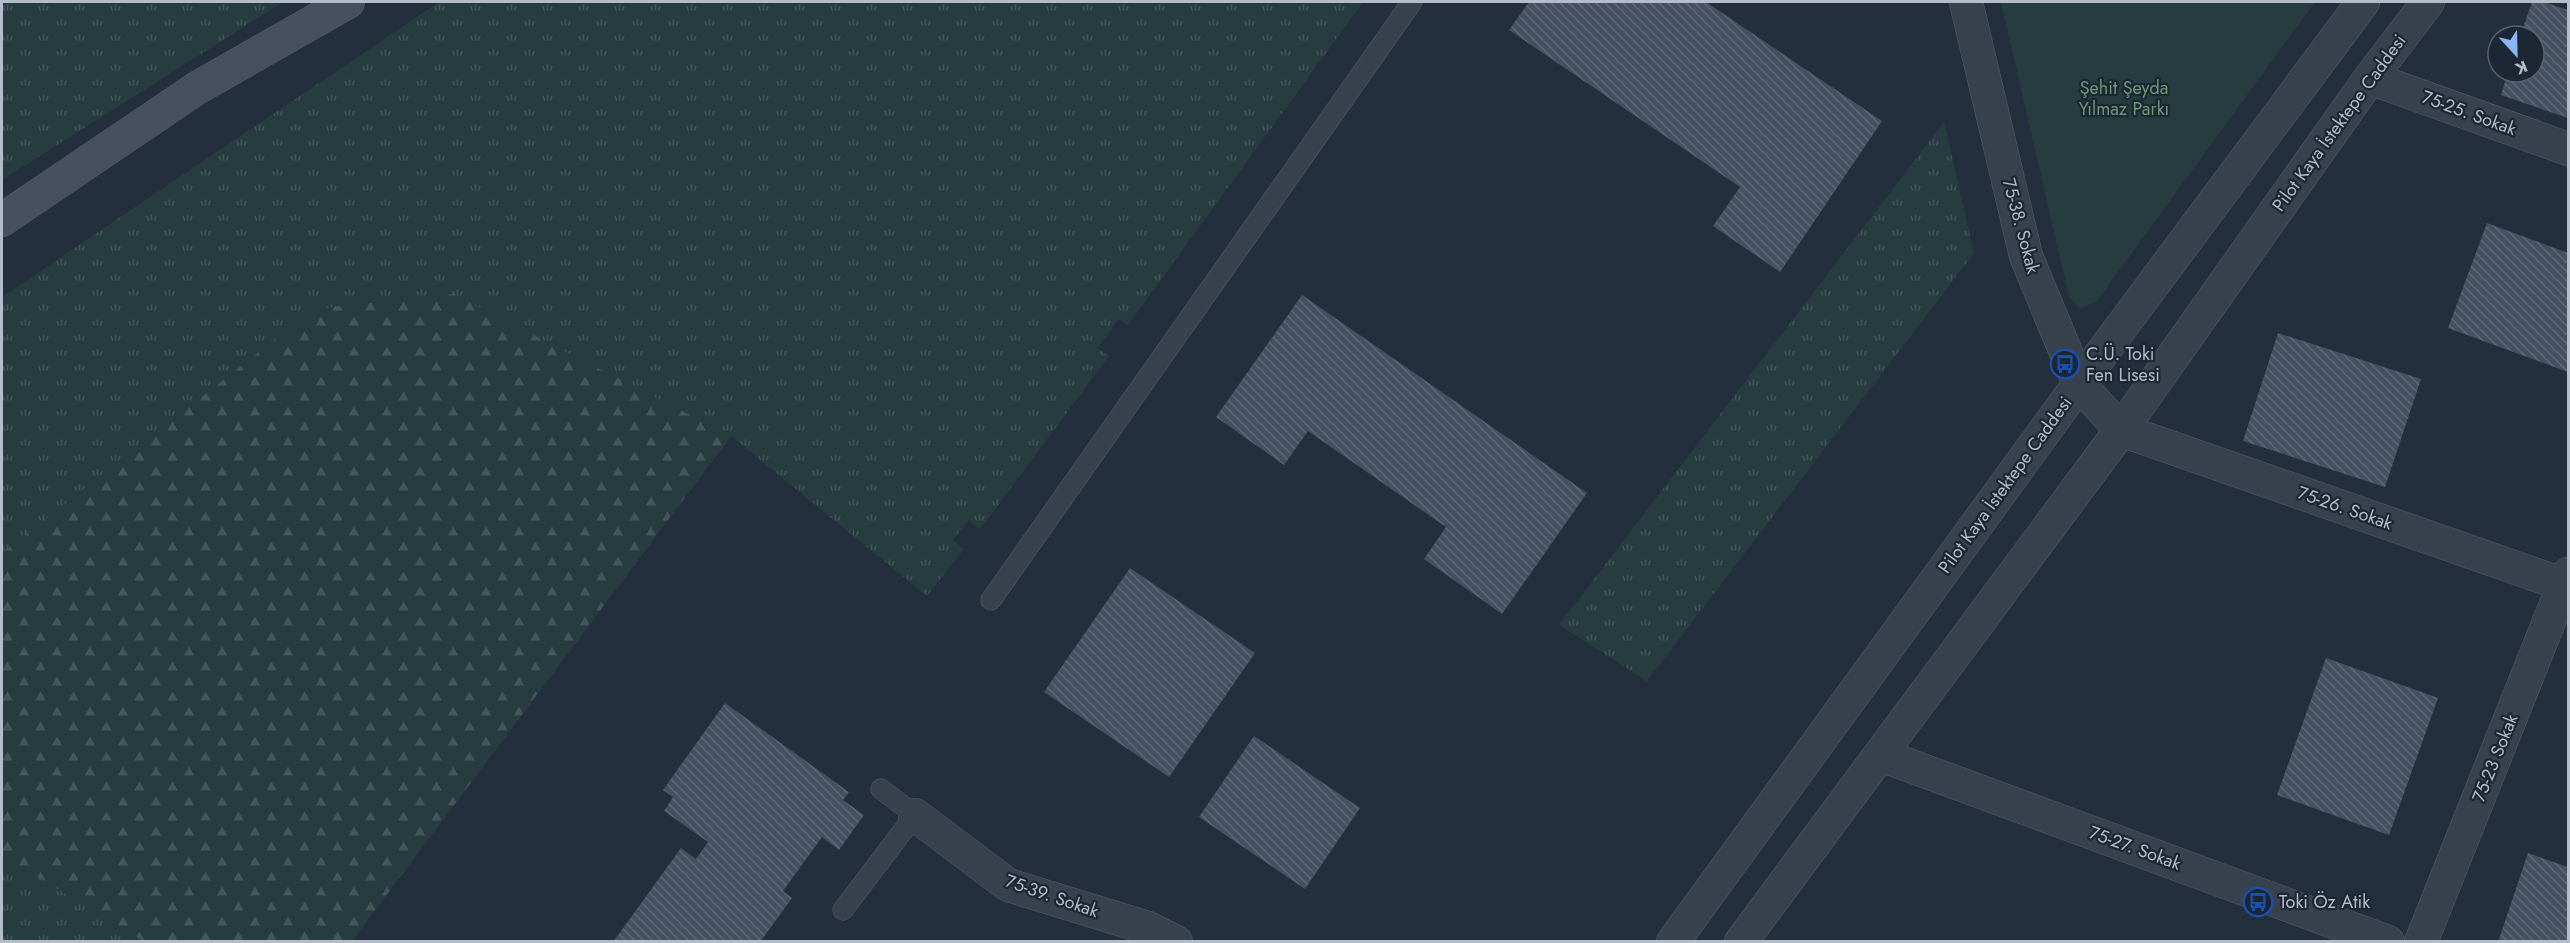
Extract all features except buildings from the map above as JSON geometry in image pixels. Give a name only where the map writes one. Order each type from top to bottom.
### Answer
[{"type":"main road","points":[[2,220],[197,88],[348,2]]},
{"type":"street","name":"75-38. Sokak","points":[[1966,2],[2026,256],[2079,384],[2121,430]]},
{"type":"street","name":"Pilot Kaya İstektepe Caddesi","points":[[1673,942],[2079,384],[2363,2]]},
{"type":"street","name":"Pilot Kaya İstektepe Caddesi","points":[[1741,942],[2121,430],[2370,78],[2428,2]]},
{"type":"street","name":"75-25. Sokak","points":[[2370,78],[2568,149]]},
{"type":"street","name":"75-26. Sokak","points":[[2121,430],[2567,581]]},
{"type":"street","name":"75-23 Sokak","points":[[2421,942],[2567,581]]},
{"type":"street","name":"75-27. Sokak","points":[[1881,755],[2388,942]]},
{"type":"street","name":"75-39. Sokak","points":[[915,815],[1008,885],[1148,928],[1176,942]]},
{"type":"lane","points":[[991,600],[1412,2]]},
{"type":"lane","name":"75-39. Sokak","points":[[881,789],[915,815]]},
{"type":"lane","points":[[843,910],[915,815]]},
{"type":"green space","points":[[2,2],[283,2],[2,180]]},
{"type":"green space","points":[[439,2],[1363,2],[1128,325],[1119,319],[1097,348],[1109,356],[980,529],[968,520],[953,540],[964,549],[927,596],[731,436],[352,941],[2,942],[2,297]]},
{"type":"green space","name":"Şehit Şeyda Yılmaz Parkı","points":[[2001,2],[2315,2],[2097,301],[2080,309],[2069,297]]},
{"type":"green space","points":[[1944,122],[1974,253],[1647,681],[1559,625]]},
{"type":"green space","points":[[453,294],[731,436],[352,941],[143,941],[2,855],[2,553],[314,309]]},
{"type":"place","name":"C.Ü. Toki Fen Lisesi","points":[[2065,364]]},
{"type":"place","name":"Toki Öz Atik","points":[[2258,902]]}]
